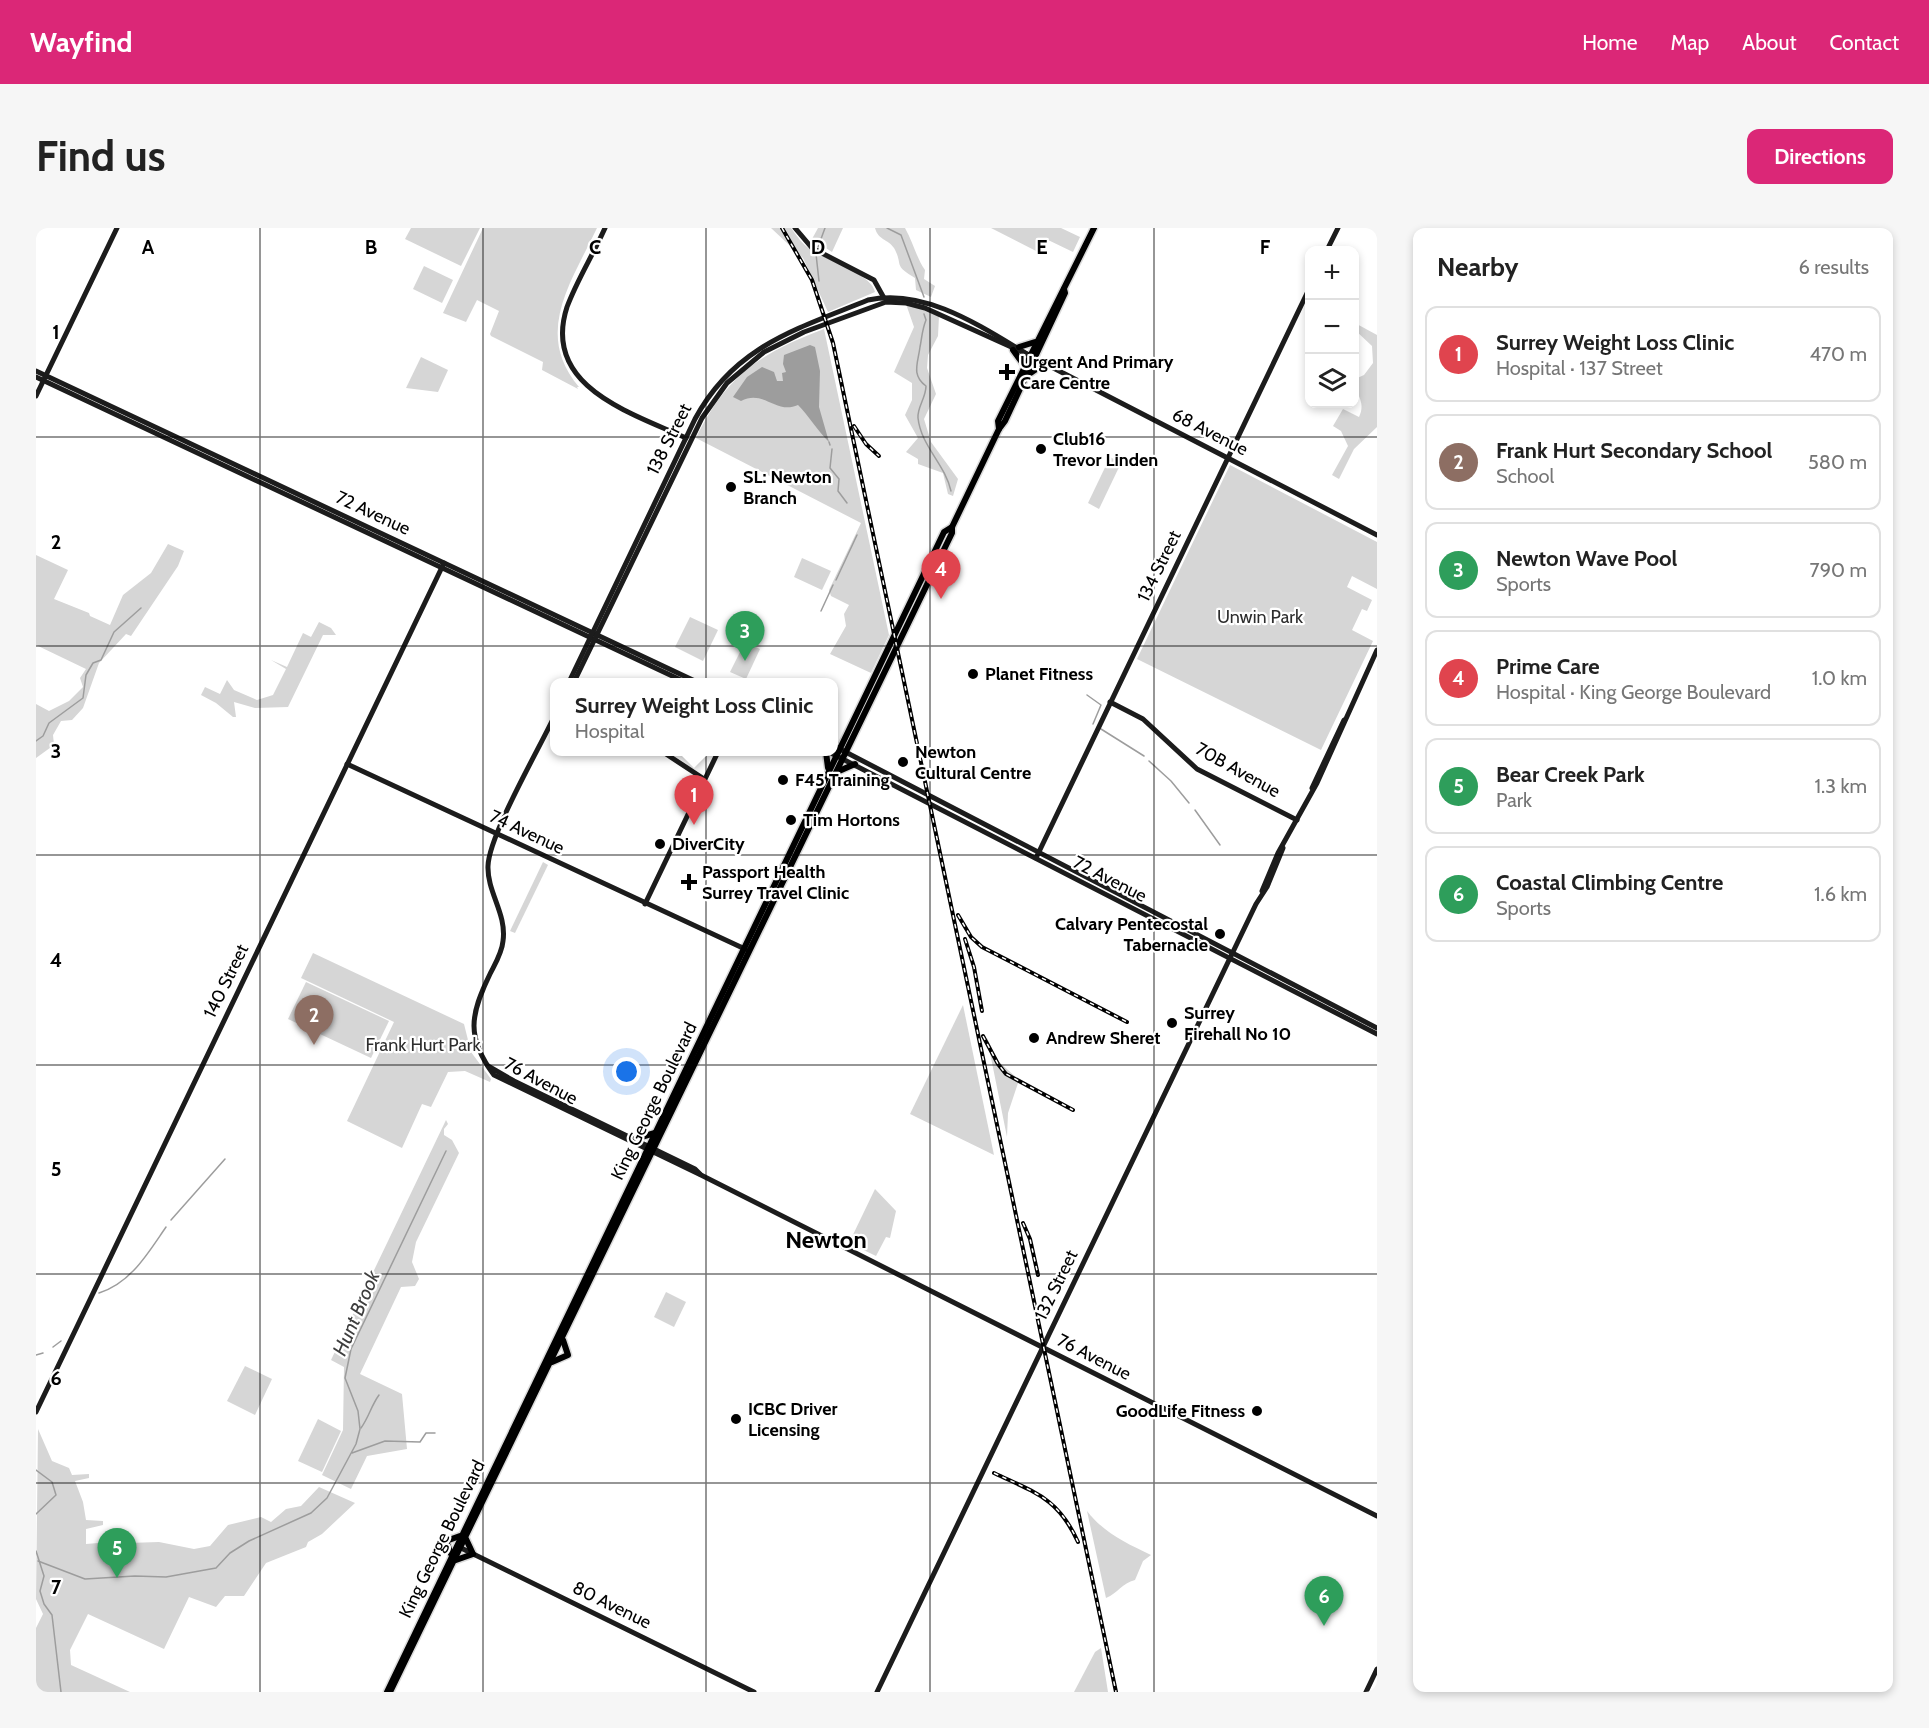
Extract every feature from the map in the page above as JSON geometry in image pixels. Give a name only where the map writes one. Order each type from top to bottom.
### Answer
[{"type":"main road","points":[[36,396],[117,228]]},
{"type":"main road","points":[[604,228],[572,297],[564,323],[568,359],[585,386],[603,399],[688,439]]},
{"type":"main road","points":[[795,228],[812,248],[874,280],[885,300]]},
{"type":"main road","name":"King George Boulevard","points":[[463,1537],[552,1362],[650,1150],[655,1133],[837,773],[952,533],[952,526],[1005,421],[1025,377],[1036,342],[1094,228]]},
{"type":"main road","points":[[1329,246],[1338,228]]},
{"type":"main road","name":"King George Boulevard","points":[[999,429],[998,421],[1024,365],[1032,356],[1065,293],[1064,289]]},
{"type":"main road","name":"134 Street","points":[[1037,855],[1305,297]]},
{"type":"main road","name":"68 Avenue","points":[[885,300],[917,305],[1032,356],[1377,535]]},
{"type":"main road","name":"68 Avenue","points":[[885,300],[921,300],[1001,338],[1016,349]]},
{"type":"main road","name":"138 Street","points":[[571,678],[688,439],[719,392],[753,359],[784,341],[885,300]]},
{"type":"main road","points":[[944,316],[973,325]]},
{"type":"main road","points":[[983,336],[988,334],[1001,338]]},
{"type":"main road","points":[[1024,365],[1016,349],[1036,342]]},
{"type":"main road","points":[[1025,377],[1045,363]]},
{"type":"main road","name":"72 Avenue","points":[[36,371],[44,378],[677,678]]},
{"type":"main road","name":"72 Avenue","points":[[36,377],[44,378]]},
{"type":"main road","name":"King George Boulevard","points":[[838,743],[844,736],[903,619],[944,532],[952,526]]},
{"type":"main road","name":"140 Street","points":[[36,1412],[442,566]]},
{"type":"main road","points":[[903,619],[905,630]]},
{"type":"main road","name":"72 Avenue","points":[[592,636],[688,678]]},
{"type":"main road","name":"138 Street","points":[[576,678],[592,636]]},
{"type":"main road","name":"132 Street","points":[[877,1692],[1262,891],[1271,879],[1283,848],[1377,650]]},
{"type":"main road","name":"70B Avenue","points":[[1110,702],[1143,719],[1197,769],[1296,820]]},
{"type":"main road","points":[[488,1066],[476,1044],[473,1025],[477,1003],[504,938],[502,920],[488,873],[489,858],[497,834],[550,727]]},
{"type":"main road","name":"72 Avenue","points":[[838,752],[1377,1034]]},
{"type":"main road","points":[[669,756],[704,779]]},
{"type":"main road","points":[[645,904],[716,756]]},
{"type":"main road","points":[[828,771],[831,756]]},
{"type":"main road","name":"King George Boulevard","points":[[389,1692],[456,1560],[463,1537],[746,952],[778,876],[828,771],[831,756]]},
{"type":"main road","name":"72 Avenue","points":[[845,756],[855,764],[1037,855]]},
{"type":"main road","name":"74 Avenue","points":[[347,764],[746,952]]},
{"type":"main road","points":[[837,773],[847,765],[855,764]]},
{"type":"main road","points":[[766,917],[765,912],[778,886],[778,876]]},
{"type":"main road","name":"72 Avenue","points":[[1231,956],[1377,1028]]},
{"type":"main road","name":"76 Avenue","points":[[488,1066],[503,1082],[701,1175],[1377,1516]]},
{"type":"main road","name":"76 Avenue","points":[[488,1066],[634,1139],[650,1150]]},
{"type":"main road","points":[[503,1082],[543,1095]]},
{"type":"main road","points":[[634,1139],[655,1133]]},
{"type":"main road","points":[[552,1362],[568,1355],[562,1340]]},
{"type":"main road","points":[[451,1554],[446,1541],[463,1537],[473,1554],[456,1560]]},
{"type":"main road","name":"King George Boulevard","points":[[389,1692],[451,1554],[459,1547]]},
{"type":"main road","name":"80 Avenue","points":[[459,1547],[754,1692]]},
{"type":"main road","points":[[1366,1692],[1377,1669]]},
{"type":"green space","points":[[411,228],[480,228],[461,266],[405,239]]},
{"type":"green space","points":[[483,228],[597,228],[568,287],[561,307],[558,327],[559,347],[566,367],[579,387],[578,389],[542,370],[543,362],[491,336],[499,311],[477,300],[466,322],[443,313]]},
{"type":"green space","points":[[771,228],[791,228],[807,247],[857,273],[872,285],[875,292],[828,312],[803,258]]},
{"type":"green space","points":[[818,228],[843,228],[832,252],[812,239]]},
{"type":"green space","points":[[875,228],[905,228],[925,270],[924,279],[935,286],[931,297],[916,290],[915,278],[901,267],[894,248],[878,235]]},
{"type":"green space","points":[[991,228],[1061,228],[1080,237],[1073,252],[1046,239],[1038,252]]},
{"type":"green space","points":[[424,266],[453,280],[442,303],[413,289]]},
{"type":"green space","points":[[906,304],[916,305],[939,316],[938,336],[928,355],[927,368],[936,394],[924,419],[931,442],[958,479],[953,496],[948,494],[943,473],[918,464],[918,459],[906,452],[918,438],[905,415],[912,400],[912,383],[894,372],[914,327]]},
{"type":"green space","points":[[1359,325],[1377,335],[1377,427],[1354,449],[1339,479],[1332,475],[1348,446],[1341,431],[1333,426],[1343,409],[1359,417],[1362,406],[1359,397],[1359,377],[1364,375],[1373,363],[1372,346],[1359,334]]},
{"type":"green space","points":[[824,329],[889,635],[871,673],[830,654],[846,626],[844,614],[849,605],[831,596],[829,590],[861,523],[696,438],[707,416],[720,398],[747,369],[781,347]]},
{"type":"green space","points":[[421,357],[448,370],[438,392],[406,388]]},
{"type":"green space","points":[[1110,457],[1121,463],[1099,509],[1088,503]]},
{"type":"green space","name":"Unwin Park","points":[[1230,465],[1377,542],[1377,589],[1352,576],[1347,587],[1372,600],[1367,611],[1362,609],[1352,630],[1373,641],[1321,750],[1137,659]]},
{"type":"green space","points":[[168,544],[184,551],[178,566],[131,636],[126,634],[99,663],[83,708],[72,720],[61,721],[53,735],[54,745],[36,758],[36,704],[49,711],[69,701],[83,687],[80,678],[86,669],[36,645],[36,555],[68,570],[54,599],[89,613],[90,616],[110,625],[123,595],[151,573]]},
{"type":"green space","points":[[802,558],[831,571],[822,590],[794,577]]},
{"type":"green space","points":[[690,617],[718,630],[703,661],[675,647]]},
{"type":"green space","points":[[319,622],[331,628],[336,635],[323,635],[288,707],[255,708],[234,702],[236,717],[233,717],[216,703],[201,695],[205,687],[220,694],[227,680],[234,690],[257,700],[273,695],[286,669],[271,660],[287,667],[303,633],[311,637]]},
{"type":"green space","points":[[745,642],[760,649],[746,678],[730,672]]},
{"type":"green space","points":[[543,862],[548,865],[515,933],[510,931]]},
{"type":"green space","name":"Frank Hurt Park","points":[[313,953],[464,1024],[471,1052],[491,1079],[490,1082],[465,1071],[448,1072],[431,1107],[422,1104],[402,1148],[347,1121],[394,1022],[301,978]]},
{"type":"green space","points":[[306,982],[389,1021],[371,1058],[288,1019]]},
{"type":"green space","points":[[963,1005],[994,1155],[910,1114]]},
{"type":"green space","points":[[987,1038],[998,1061],[1019,1080],[1008,1113],[1007,1137]]},
{"type":"green space","points":[[446,1120],[448,1124],[444,1129],[444,1135],[452,1140],[459,1153],[416,1242],[412,1262],[419,1279],[415,1286],[401,1287],[360,1374],[402,1394],[407,1449],[367,1456],[351,1489],[322,1475],[343,1430],[344,1367],[331,1360]]},
{"type":"green space","points":[[875,1189],[896,1211],[890,1238],[886,1237],[876,1256],[849,1243]]},
{"type":"green space","points":[[666,1292],[686,1302],[674,1327],[654,1317]]},
{"type":"green space","points":[[245,1366],[272,1379],[255,1415],[227,1401]]},
{"type":"green space","points":[[318,1419],[341,1431],[322,1472],[298,1461]]},
{"type":"green space","points":[[38,1429],[52,1461],[69,1468],[72,1475],[89,1474],[89,1478],[75,1481],[83,1502],[86,1520],[103,1521],[103,1525],[86,1529],[86,1544],[98,1543],[107,1558],[128,1543],[159,1542],[194,1549],[210,1546],[228,1525],[261,1517],[271,1522],[286,1509],[301,1506],[319,1487],[355,1503],[322,1534],[308,1542],[306,1547],[266,1563],[244,1596],[225,1596],[216,1607],[189,1597],[164,1649],[88,1614],[70,1650],[71,1665],[130,1692],[36,1692],[36,1628],[43,1614],[36,1599]]},
{"type":"green space","points":[[1087,1511],[1108,1531],[1124,1542],[1151,1555],[1143,1561],[1135,1580],[1106,1598]]},
{"type":"green space","points":[[1101,1648],[1108,1692],[1074,1692],[1095,1652]]},
{"type":"shaded area","points":[[810,345],[815,347],[820,371],[819,407],[829,442],[798,405],[783,407],[757,398],[741,401],[733,397],[747,377],[762,367],[774,372],[777,381],[783,381],[782,373],[786,372],[783,364],[784,355]]},
{"type":"waterway","points":[[818,247],[825,228]]},
{"type":"waterway","points":[[887,228],[901,235],[924,297]]},
{"type":"waterway","points":[[816,254],[819,281]]},
{"type":"waterway","points":[[924,314],[926,320],[917,373],[918,378],[926,386],[918,418],[928,446],[944,472],[951,491]]},
{"type":"waterway","points":[[832,449],[830,468],[839,479],[838,491],[847,503]]},
{"type":"waterway","points":[[836,580],[857,535]]},
{"type":"waterway","points":[[821,611],[833,585]]},
{"type":"waterway","points":[[36,741],[43,736],[49,723],[83,698],[86,675],[93,663],[101,660],[114,632],[141,608]]},
{"type":"waterway","points":[[1087,695],[1101,705],[1093,724]]},
{"type":"waterway","points":[[1101,729],[1144,756]]},
{"type":"waterway","points":[[1149,761],[1171,781],[1189,803]]},
{"type":"waterway","points":[[1195,810],[1220,845]]},
{"type":"waterway","name":"Hunt Brook","points":[[38,1561],[85,1579],[166,1577],[216,1568],[230,1553],[249,1541],[311,1513],[327,1498],[356,1444],[360,1429],[358,1411],[345,1378],[351,1349],[446,1151]]},
{"type":"waterway","points":[[171,1220],[225,1159]]},
{"type":"waterway","points":[[99,1293],[130,1275],[166,1227]]},
{"type":"waterway","points":[[53,1347],[61,1341]]},
{"type":"waterway","points":[[36,1355],[43,1353]]},
{"type":"waterway","points":[[361,1428],[379,1395]]},
{"type":"waterway","points":[[352,1453],[385,1441],[420,1442],[426,1433],[435,1433]]},
{"type":"waterway","points":[[36,1470],[52,1482],[56,1495],[36,1514]]},
{"type":"waterway","points":[[36,1551],[44,1576],[40,1591],[44,1604],[52,1615],[61,1692]]},
{"type":"railway","points":[[782,228],[812,280],[833,343],[1116,1692]]},
{"type":"railway","points":[[854,426],[866,444],[879,456]]},
{"type":"railway","points":[[958,915],[971,937],[982,947],[1127,1022]]},
{"type":"railway","points":[[965,939],[974,967],[982,1011]]},
{"type":"railway","points":[[983,1036],[1006,1074],[1073,1110]]},
{"type":"railway","points":[[1023,1223],[1030,1239],[1038,1275]]},
{"type":"railway","points":[[994,1473],[1034,1492],[1054,1506],[1078,1542]]},
{"type":"place","name":"Urgent And Primary Care Centre","points":[[1007,372]]},
{"type":"place","name":"Club16 Trevor Linden","points":[[1041,449]]},
{"type":"place","name":"SL: Newton Branch","points":[[731,487]]},
{"type":"place","name":"Prime Care","points":[[941,599]]},
{"type":"place","name":"Newton Wave Pool","points":[[745,661]]},
{"type":"place","name":"Planet Fitness","points":[[973,674]]},
{"type":"place","name":"Newton Cultural Centre","points":[[903,762]]},
{"type":"place","name":"F45 Training","points":[[783,780]]},
{"type":"place","name":"Tim Hortons","points":[[791,820]]},
{"type":"place","name":"Surrey Weight Loss Clinic","points":[[694,825]]},
{"type":"place","name":"DiverCity","points":[[660,844]]},
{"type":"place","name":"Passport Health Surrey Travel Clinic","points":[[689,882]]},
{"type":"place","name":"Calvary Pentecostal Tabernacle","points":[[1220,934]]},
{"type":"place","name":"Surrey Firehall No 10","points":[[1172,1023]]},
{"type":"place","name":"Andrew Sheret","points":[[1034,1038]]},
{"type":"place","name":"Frank Hurt Secondary School","points":[[314,1045]]},
{"type":"place","name":"GoodLife Fitness","points":[[1257,1411]]},
{"type":"place","name":"ICBC Driver Licensing","points":[[736,1419]]},
{"type":"place","name":"Bear Creek Park","points":[[117,1578]]},
{"type":"place","name":"Coastal Climbing Centre","points":[[1324,1626]]},
{"type":"district","name":"Newton","points":[[826,1240]]}]
